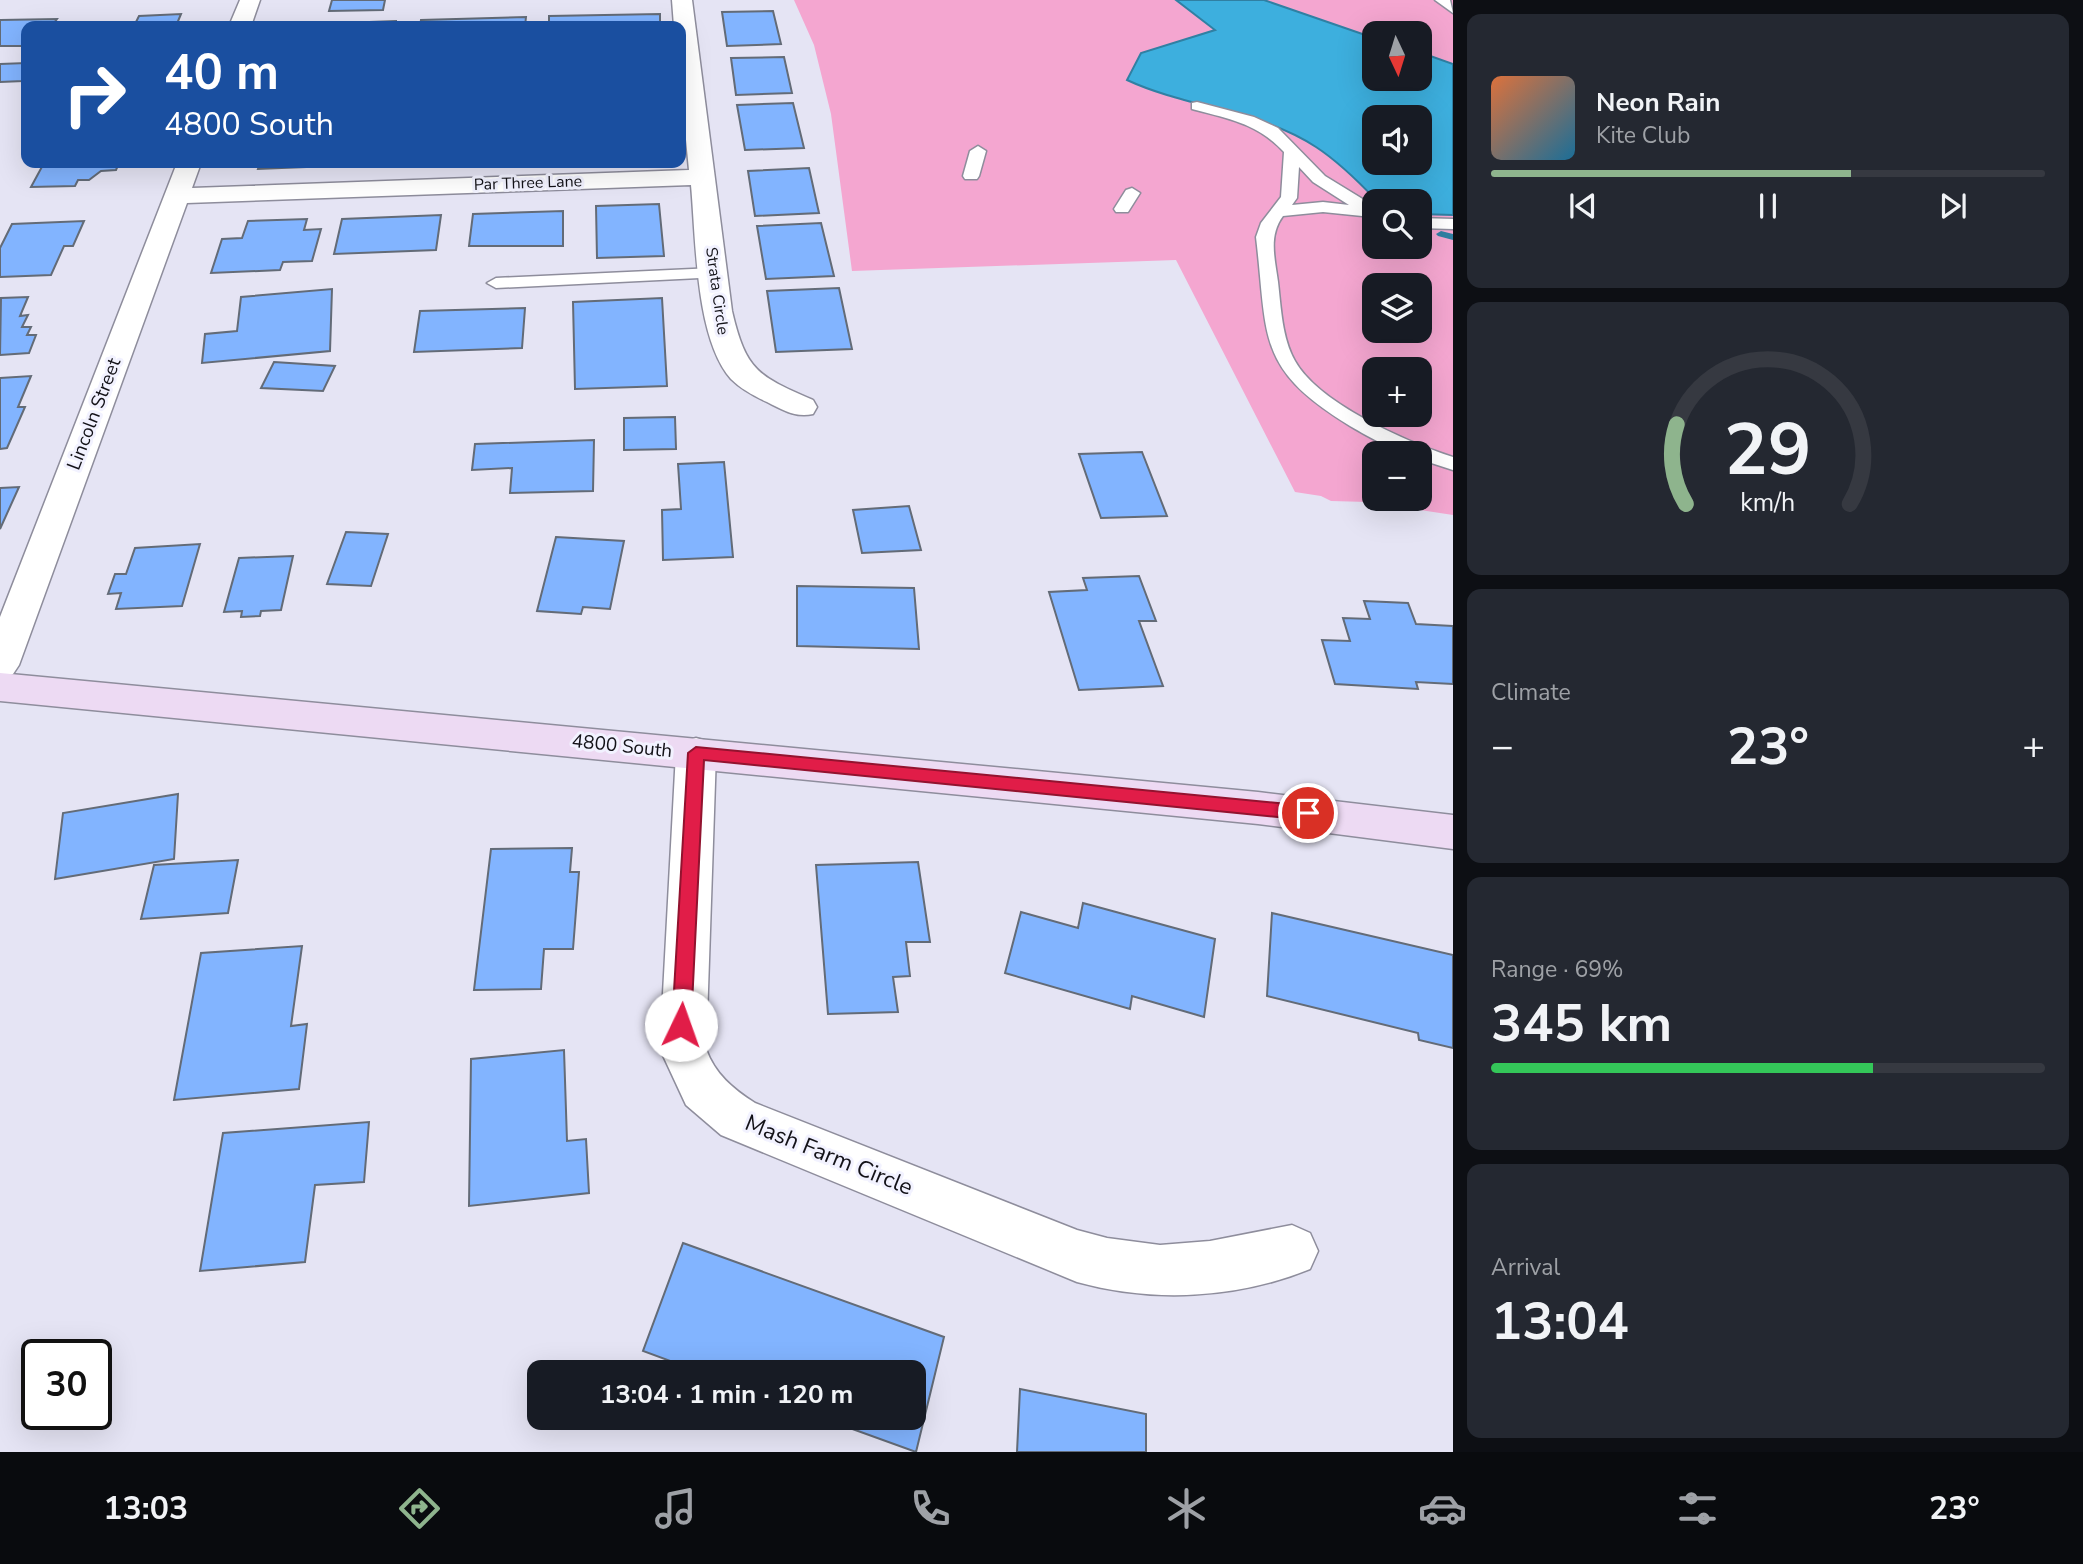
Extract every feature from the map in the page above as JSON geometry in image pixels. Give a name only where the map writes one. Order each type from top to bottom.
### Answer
[{"type":"street","points":[[242,21],[250,0]]},
{"type":"street","points":[[682,0],[683,21]]},
{"type":"street","points":[[686,61],[702,177]]},
{"type":"street","name":"Lincoln Street","points":[[0,665],[186,168]]},
{"type":"street","name":"Par Three Lane","points":[[176,196],[702,177]]},
{"type":"street","name":"Strata Circle","points":[[702,177],[719,311],[730,359],[746,377],[760,387],[802,407]]},
{"type":"street","name":"4800 South","points":[[0,687],[1382,821],[1453,832]]},
{"type":"street","name":"Mash Farm Circle","points":[[696,753],[681,1025],[683,1049],[690,1073],[702,1091],[717,1106],[738,1119],[1077,1256],[1116,1268],[1154,1272],[1192,1271],[1292,1251]]},
{"type":"lane","points":[[1442,0],[1453,9]]},
{"type":"lane","points":[[1197,106],[1249,120],[1273,131],[1319,178],[1362,205]]},
{"type":"lane","points":[[971,176],[978,151]]},
{"type":"lane","points":[[1292,152],[1289,198],[1282,211],[1269,223],[1264,237],[1278,338],[1286,363],[1313,391],[1364,425],[1432,458],[1453,464]]},
{"type":"lane","points":[[1122,209],[1132,193]]},
{"type":"lane","points":[[1282,211],[1323,207],[1362,211]]},
{"type":"lane","points":[[1432,223],[1453,224]]},
{"type":"lane","points":[[496,283],[714,273]]},
{"type":"shaded area","points":[[794,0],[1453,0],[1453,515],[1427,511],[1432,511],[1432,441],[1362,441],[1362,502],[1331,501],[1321,496],[1295,492],[1176,260],[852,271],[831,114],[814,45]]},
{"type":"water","points":[[1176,0],[1264,0],[1362,34],[1362,91],[1432,91],[1432,57],[1453,64],[1453,215],[1432,214],[1432,189],[1365,189],[1333,159],[1294,135],[1247,117],[1174,97],[1127,80],[1141,53],[1215,30]]},
{"type":"building","points":[[332,0],[385,0],[383,10],[329,11]]},
{"type":"building","points":[[773,11],[781,44],[727,46],[722,12]]},
{"type":"building","points":[[181,14],[178,21],[136,21],[139,16]]},
{"type":"building","points":[[660,14],[660,21],[549,21],[549,16]]},
{"type":"building","points":[[526,17],[526,21],[421,20]]},
{"type":"building","points":[[57,19],[21,21],[21,46],[0,46],[0,20]]},
{"type":"building","points":[[784,57],[792,93],[736,95],[731,58]]},
{"type":"building","points":[[21,63],[21,81],[0,82],[0,64]]},
{"type":"building","points":[[793,103],[804,148],[745,150],[737,105]]},
{"type":"building","points":[[41,168],[117,168],[101,171],[89,180],[78,180],[75,186],[31,187]]},
{"type":"building","points":[[809,168],[819,213],[755,216],[748,171]]},
{"type":"building","points":[[659,204],[664,256],[597,258],[596,206]]},
{"type":"building","points":[[563,211],[563,246],[469,246],[473,214]]},
{"type":"building","points":[[441,215],[436,250],[334,254],[342,219]]},
{"type":"building","points":[[307,219],[304,230],[321,229],[312,261],[283,262],[280,270],[211,273],[222,239],[242,238],[248,221]]},
{"type":"building","points":[[84,221],[73,246],[64,246],[51,275],[0,277],[0,248],[12,224]]},
{"type":"building","points":[[821,223],[834,276],[766,279],[757,226]]},
{"type":"building","points":[[839,288],[852,349],[776,352],[767,291]]},
{"type":"building","points":[[332,289],[330,351],[202,363],[205,334],[237,331],[241,297]]},
{"type":"building","points":[[28,297],[20,316],[28,315],[22,327],[31,327],[27,335],[36,335],[29,353],[0,355],[1,298]]},
{"type":"building","points":[[662,298],[667,386],[575,389],[573,302]]},
{"type":"building","points":[[525,308],[522,348],[414,352],[420,311]]},
{"type":"building","points":[[274,362],[335,366],[323,391],[261,388]]},
{"type":"building","points":[[31,376],[18,407],[25,407],[7,448],[0,449],[0,378]]},
{"type":"building","points":[[675,417],[676,449],[624,450],[624,418]]},
{"type":"building","points":[[594,440],[593,491],[510,493],[512,468],[472,470],[475,444]]},
{"type":"building","points":[[1142,452],[1167,516],[1101,518],[1079,454]]},
{"type":"building","points":[[724,462],[733,557],[663,560],[662,510],[681,509],[678,464]]},
{"type":"building","points":[[19,487],[0,529],[0,488]]},
{"type":"building","points":[[909,506],[921,550],[862,553],[853,510]]},
{"type":"building","points":[[346,532],[388,534],[371,586],[327,584]]},
{"type":"building","points":[[556,537],[624,541],[610,609],[583,607],[581,614],[537,611]]},
{"type":"building","points":[[200,544],[182,606],[116,609],[121,593],[108,594],[115,574],[126,574],[135,548]]},
{"type":"building","points":[[293,556],[281,610],[261,611],[260,616],[241,617],[242,611],[224,612],[239,558]]},
{"type":"building","points":[[1139,576],[1156,621],[1139,621],[1163,686],[1079,690],[1049,592],[1087,590],[1083,578]]},
{"type":"building","points":[[797,586],[914,588],[919,649],[797,646]]},
{"type":"building","points":[[1364,601],[1408,603],[1416,624],[1453,626],[1453,684],[1416,682],[1418,689],[1335,684],[1322,640],[1350,641],[1343,618],[1370,619]]},
{"type":"building","points":[[178,794],[174,859],[55,879],[63,813]]},
{"type":"building","points":[[572,848],[570,872],[579,872],[573,949],[544,949],[541,989],[474,990],[491,849]]},
{"type":"building","points":[[238,860],[228,913],[141,919],[154,865]]},
{"type":"building","points":[[918,862],[930,942],[906,942],[910,976],[893,977],[898,1012],[828,1014],[816,865]]},
{"type":"building","points":[[1083,903],[1215,939],[1204,1017],[1132,996],[1130,1009],[1005,973],[1021,912],[1078,928]]},
{"type":"building","points":[[1272,913],[1453,955],[1453,1048],[1419,1040],[1418,1033],[1267,996]]},
{"type":"building","points":[[302,946],[291,1026],[307,1024],[299,1089],[174,1100],[201,953]]},
{"type":"building","points":[[564,1050],[567,1141],[586,1139],[589,1193],[469,1206],[471,1059]]},
{"type":"building","points":[[369,1122],[364,1182],[315,1185],[305,1262],[200,1271],[223,1133]]},
{"type":"building","points":[[683,1243],[944,1337],[926,1411],[926,1360],[667,1360],[643,1351]]},
{"type":"building","points":[[1020,1389],[1146,1414],[1146,1452],[1017,1452]]},
{"type":"building","points":[[855,1430],[921,1430],[916,1452]]},
{"type":"waterway","points":[[1441,234],[1453,237]]},
{"type":"route","points":[[681,1025],[696,753],[1308,813]]}]
